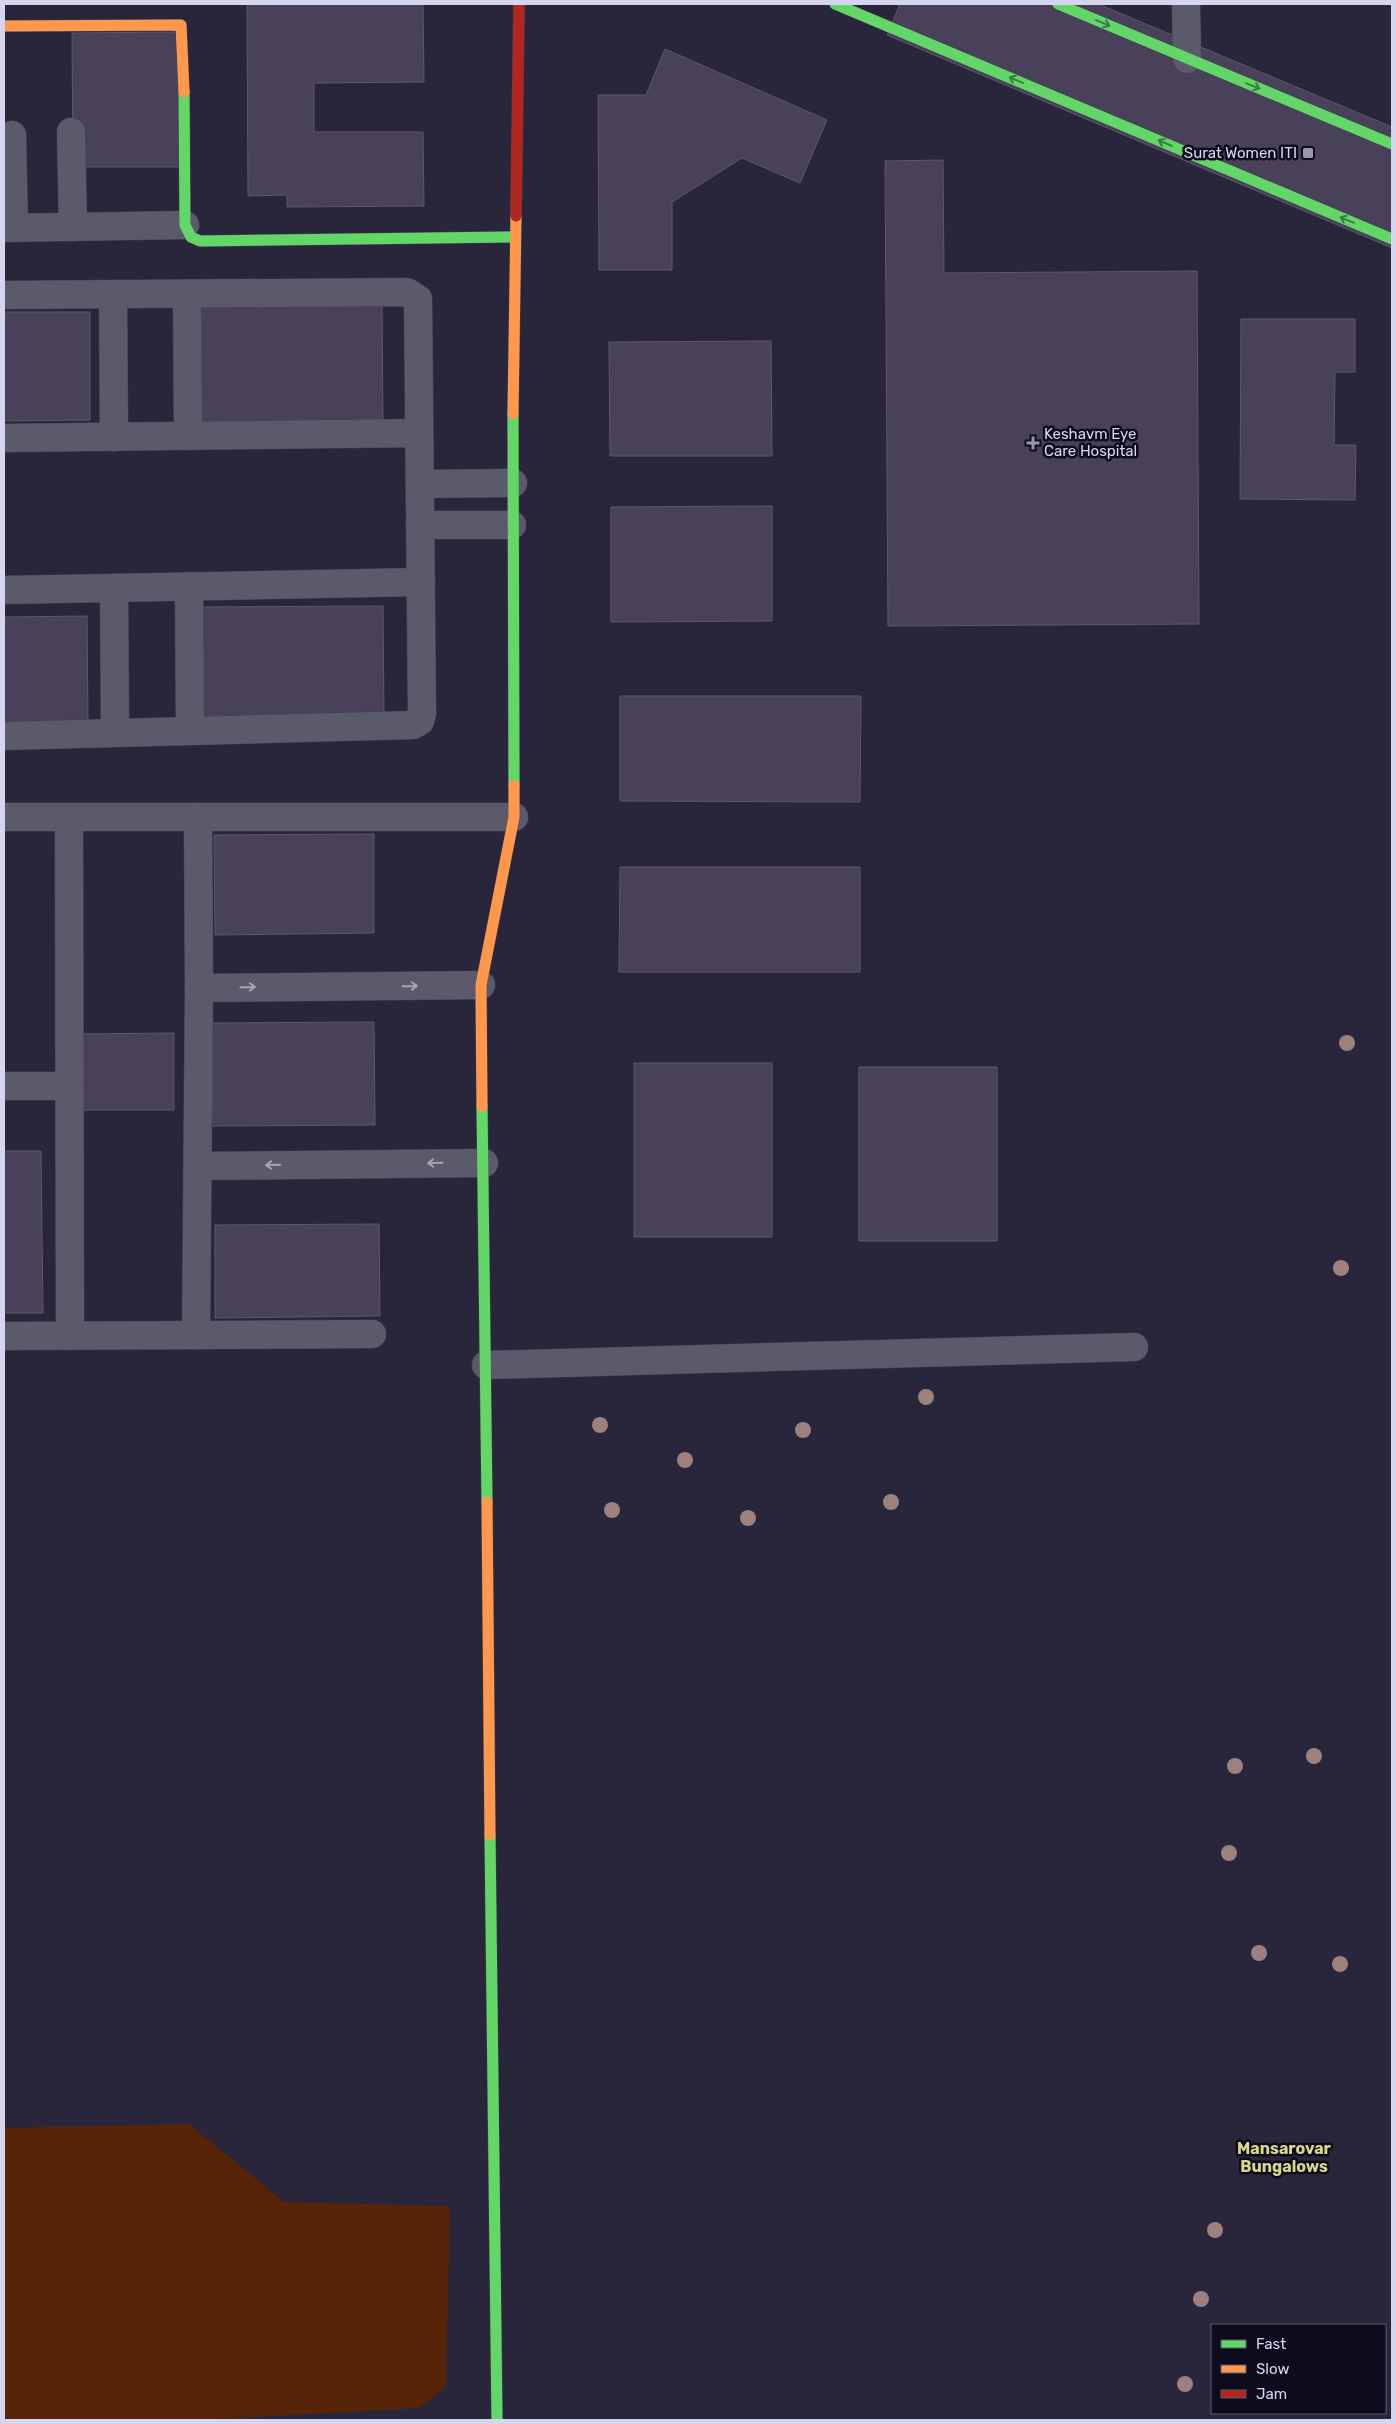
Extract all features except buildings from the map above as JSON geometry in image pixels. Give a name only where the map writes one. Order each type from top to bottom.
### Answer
[{"type":"street","points":[[497,2420],[481,985],[514,817],[512,525],[514,237],[519,4]]},
{"type":"street","points":[[835,4],[855,7],[1392,239]]},
{"type":"street","points":[[1058,4],[1392,144]]},
{"type":"street","points":[[1186,4],[1187,59]]},
{"type":"street","points":[[4,26],[181,25],[183,32],[185,225],[191,237],[200,241],[514,237]]},
{"type":"street","points":[[71,132],[73,227]]},
{"type":"street","points":[[12,135],[9,228],[185,225]]},
{"type":"street","points":[[4,295],[407,292],[418,299],[422,713],[420,721],[413,725],[4,736]]},
{"type":"street","points":[[113,294],[114,437]]},
{"type":"street","points":[[187,294],[188,436]]},
{"type":"street","points":[[4,438],[419,433]]},
{"type":"street","points":[[420,484],[513,482]]},
{"type":"street","points":[[420,526],[512,525]]},
{"type":"street","points":[[4,590],[421,582]]},
{"type":"street","points":[[190,586],[190,730]]},
{"type":"street","points":[[114,588],[115,732]]},
{"type":"street","points":[[4,817],[514,817]]},
{"type":"street","points":[[196,1335],[199,988],[198,817]]},
{"type":"street","points":[[69,818],[70,1336]]},
{"type":"street","points":[[199,988],[481,985]]},
{"type":"street","points":[[4,1086],[69,1086]]},
{"type":"street","points":[[198,1166],[484,1163]]},
{"type":"street","points":[[4,1336],[372,1334]]},
{"type":"street","points":[[486,1364],[1134,1347]]},
{"type":"shaded area","points":[[189,2124],[284,2202],[450,2206],[446,2386],[420,2408],[200,2420],[4,2420],[4,2128]]},
{"type":"traffic: fast","points":[[835,4],[1392,239]]},
{"type":"traffic: fast","points":[[1058,4],[1392,144]]},
{"type":"traffic: fast","points":[[184,92],[185,225],[191,237],[200,241],[514,237]]},
{"type":"traffic: fast","points":[[513,414],[514,785]]},
{"type":"traffic: fast","points":[[482,1106],[487,1502]]},
{"type":"traffic: fast","points":[[490,1835],[497,2420]]},
{"type":"traffic: slow","points":[[4,26],[181,25],[184,92]]},
{"type":"traffic: slow","points":[[513,414],[516,216]]},
{"type":"traffic: slow","points":[[482,1106],[481,985],[514,817],[514,785]]},
{"type":"traffic: slow","points":[[487,1502],[490,1835]]},
{"type":"traffic: jam","points":[[516,216],[519,4]]},
{"type":"place","name":"Surat Women ITI","points":[[1308,153]]},
{"type":"place","name":"Keshavm Eye Care Hospital","points":[[1033,443]]},
{"type":"district","name":"Mansarovar Bungalows","points":[[1284,2157]]}]
